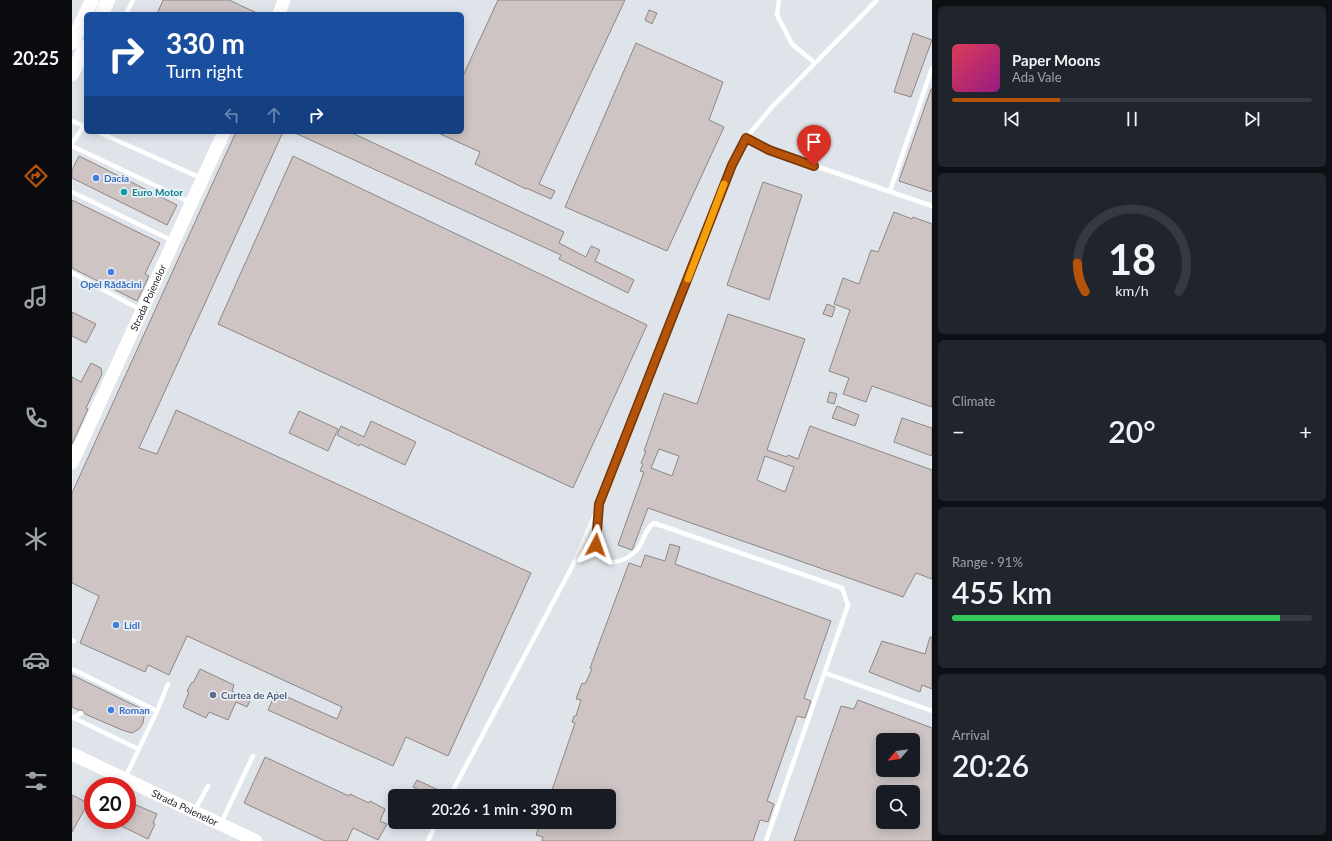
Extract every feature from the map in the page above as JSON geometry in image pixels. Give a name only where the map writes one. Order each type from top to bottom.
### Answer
[{"type":"main road","points":[[86,12],[92,0]]},
{"type":"main road","points":[[103,12],[108,0]]},
{"type":"main road","points":[[72,43],[84,17]]},
{"type":"main road","points":[[72,74],[84,50]]},
{"type":"street","points":[[280,12],[284,0]]},
{"type":"street","name":"Strada Poienelor","points":[[72,463],[223,134]]},
{"type":"street","name":"Strada Poienelor","points":[[72,754],[120,777]]},
{"type":"street","name":"Strada Poienelor","points":[[136,785],[256,841]]},
{"type":"lane","points":[[127,12],[133,0]]},
{"type":"lane","points":[[779,0],[777,15],[792,44],[815,63]]},
{"type":"lane","points":[[454,789],[574,563],[599,504],[732,165],[746,138],[771,108],[877,0]]},
{"type":"lane","points":[[890,191],[932,68]]},
{"type":"lane","points":[[72,121],[84,125]]},
{"type":"lane","points":[[84,127],[72,145],[192,203]]},
{"type":"lane","points":[[102,134],[202,179]]},
{"type":"lane","points":[[746,138],[769,150],[932,206]]},
{"type":"lane","points":[[72,192],[174,241]]},
{"type":"lane","points":[[72,273],[142,310]]},
{"type":"lane","points":[[599,504],[596,545],[601,556],[609,562],[619,561],[636,552],[642,544],[648,529],[654,523],[842,588],[848,605],[766,841]]},
{"type":"lane","points":[[72,670],[157,710]]},
{"type":"lane","points":[[825,673],[932,711]]},
{"type":"lane","points":[[125,777],[168,684]]},
{"type":"lane","points":[[112,694],[117,691]]},
{"type":"lane","points":[[73,718],[82,713]]},
{"type":"lane","points":[[73,718],[138,749]]},
{"type":"lane","points":[[220,824],[253,756]]},
{"type":"lane","points":[[194,812],[208,786]]},
{"type":"lane","points":[[428,841],[434,829]]},
{"type":"building","points":[[163,0],[229,0],[255,12],[158,12]]},
{"type":"building","points":[[498,0],[625,0],[539,184],[555,191],[551,199],[526,189],[475,164],[480,152],[440,134],[464,134],[464,74]]},
{"type":"building","points":[[649,10],[657,13],[652,24],[645,20]]},
{"type":"building","points":[[913,33],[932,40],[911,97],[894,92]]},
{"type":"building","points":[[636,43],[723,82],[709,120],[724,127],[667,251],[565,207]]},
{"type":"building","points":[[932,89],[932,192],[899,181]]},
{"type":"building","points":[[235,134],[282,134],[139,448],[157,454],[176,410],[531,573],[448,756],[406,737],[393,766],[268,710],[276,692],[337,719],[342,707],[187,636],[169,675],[148,665],[145,672],[80,643],[99,596],[72,583],[72,493]]},
{"type":"building","points":[[297,134],[354,134],[564,232],[559,243],[586,257],[591,246],[600,250],[595,261],[634,280],[628,293],[559,259],[561,255]]},
{"type":"building","name":"Euro Motor","points":[[79,156],[177,205],[167,225],[72,178],[72,170]]},
{"type":"building","points":[[293,156],[647,325],[573,488],[218,324]]},
{"type":"building","points":[[763,182],[802,195],[769,300],[727,285]]},
{"type":"building","points":[[72,200],[160,243],[145,274],[149,276],[137,301],[72,268]]},
{"type":"building","points":[[894,212],[912,219],[913,217],[932,224],[932,407],[872,386],[866,402],[843,394],[849,378],[829,371],[850,310],[834,304],[843,278],[859,284],[871,250],[878,252]]},
{"type":"building","points":[[827,304],[835,307],[832,317],[823,314]]},
{"type":"building","points":[[72,312],[96,324],[86,343],[72,336]]},
{"type":"building","points":[[728,314],[805,339],[767,450],[798,459],[810,426],[932,470],[932,579],[916,573],[903,597],[648,508],[632,550],[618,545],[644,472],[640,471],[643,464],[641,463],[646,451],[644,451],[664,393],[697,404]],"holes":[[[659,449],[679,456],[672,476],[651,468]],[[765,456],[794,467],[785,492],[757,480]]]},
{"type":"building","points":[[91,363],[101,368],[102,374],[86,408],[88,409],[72,444],[72,377],[81,382]]},
{"type":"building","points":[[830,392],[837,394],[834,404],[827,402]]},
{"type":"building","points":[[837,406],[859,415],[855,426],[832,418]]},
{"type":"building","points":[[299,411],[338,429],[328,451],[289,433]]},
{"type":"building","points":[[902,418],[932,428],[932,456],[894,442]]},
{"type":"building","points":[[371,421],[416,442],[405,465],[337,435],[341,426],[364,437]]},
{"type":"building","points":[[670,544],[680,547],[675,564],[831,621],[804,698],[811,701],[805,718],[797,716],[767,801],[774,804],[768,822],[760,820],[753,841],[542,841],[543,837],[536,835],[538,829],[616,829],[616,789],[552,789],[575,723],[572,722],[574,716],[576,716],[581,700],[576,699],[582,683],[585,684],[592,669],[590,668],[629,563],[641,567],[645,555],[665,561]]},
{"type":"building","points":[[930,637],[932,637],[932,689],[922,685],[920,692],[869,672],[882,641],[925,654]]},
{"type":"building","name":"Curtea de Apel","points":[[200,669],[234,685],[232,691],[250,701],[247,707],[236,702],[228,720],[209,712],[206,718],[183,707],[189,692],[187,691]]},
{"type":"building","points":[[72,675],[142,709],[144,716],[143,723],[139,729],[132,733],[122,730],[85,714],[82,710],[72,707]]},
{"type":"building","points":[[858,700],[932,728],[932,841],[794,841],[841,706],[854,709]]},
{"type":"building","points":[[265,757],[349,796],[350,794],[369,803],[370,801],[385,809],[380,821],[387,824],[378,840],[353,828],[347,841],[325,841],[244,803]]},
{"type":"building","points":[[417,780],[436,789],[417,789],[413,787]]},
{"type":"building","points":[[72,795],[84,801],[84,810],[72,832]]},
{"type":"building","points":[[136,805],[157,814],[153,823],[155,824],[148,839],[127,829],[136,829]]},
{"type":"slow traffic","points":[[688,279],[724,184]]},
{"type":"place","name":"Dacia","points":[[96,178]]},
{"type":"place","name":"Euro Motor","points":[[124,192]]},
{"type":"place","name":"Opel Rădăcini","points":[[111,272]]},
{"type":"place","name":"Lidl","points":[[116,625]]},
{"type":"place","name":"Curtea de Apel","points":[[213,695]]},
{"type":"place","name":"Roman","points":[[111,710]]},
{"type":"route","points":[[596,545],[599,504],[618,459],[732,165],[746,138],[769,150],[814,166]]}]
